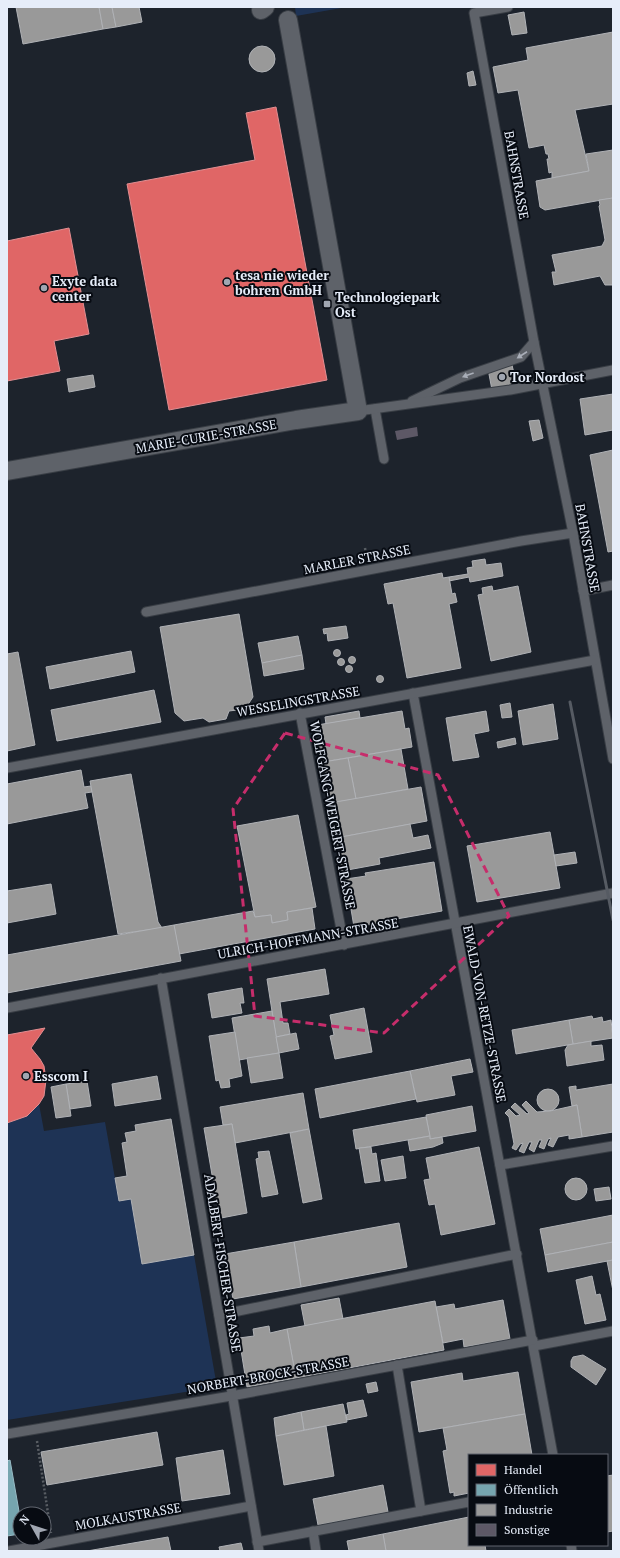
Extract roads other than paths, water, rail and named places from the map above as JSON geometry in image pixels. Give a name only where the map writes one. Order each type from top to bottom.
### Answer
[{"type":"street","points":[[288,20],[367,410]]},
{"type":"street","name":"MARIE-CURIE-STRASSE","points":[[7,471],[304,418],[367,410]]},
{"type":"lane","name":"BAHNSTRASSE","points":[[508,7],[474,13],[534,342],[573,533],[613,759]]},
{"type":"lane","points":[[405,405],[460,378],[521,357],[534,342]]},
{"type":"lane","points":[[542,384],[613,370]]},
{"type":"lane","name":"MARIE-CURIE-STRASSE","points":[[367,410],[542,384]]},
{"type":"lane","points":[[367,410],[384,459]]},
{"type":"lane","name":"MARLER STRASSE","points":[[146,612],[513,542],[573,533]]},
{"type":"lane","points":[[583,591],[613,585]]},
{"type":"lane","name":"WESSELINGSTRASSE","points":[[7,768],[595,660]]},
{"type":"lane","name":"EWALD-VON-RETZE-STRASSE","points":[[413,693],[553,1454]]},
{"type":"lane","name":"WOLFGANG-WEIGERT-STRASSE","points":[[300,713],[344,945]]},
{"type":"lane","name":"ULRICH-HOFFMANN-STRASSE","points":[[7,1008],[613,893]]},
{"type":"lane","name":"ADALBERT-FISCHER-STRASSE","points":[[161,978],[219,1315],[231,1396],[258,1546]]},
{"type":"lane","points":[[500,1165],[613,1146]]},
{"type":"lane","points":[[219,1315],[517,1254]]},
{"type":"lane","name":"NORBERT-BROCK-STRASSE","points":[[7,1434],[231,1396],[397,1365],[613,1331]]},
{"type":"lane","points":[[397,1365],[421,1511]]},
{"type":"lane","points":[[258,1546],[313,1532],[468,1502]]},
{"type":"lane","name":"MOLKAUSTRASSE","points":[[9,1551],[251,1506]]},
{"type":"lane","points":[[313,1532],[316,1551]]},
{"type":"railway","points":[[570,702],[613,920]]},
{"type":"place","name":"tesa nie wieder bohren GmbH","points":[[227,282]]},
{"type":"place","name":"Exyte data center","points":[[44,288]]},
{"type":"place","name":"Technologiepark Ost","points":[[327,304]]},
{"type":"place","name":"Tor Nordost","points":[[502,377]]},
{"type":"place","name":"Esscom I","points":[[26,1076]]}]
